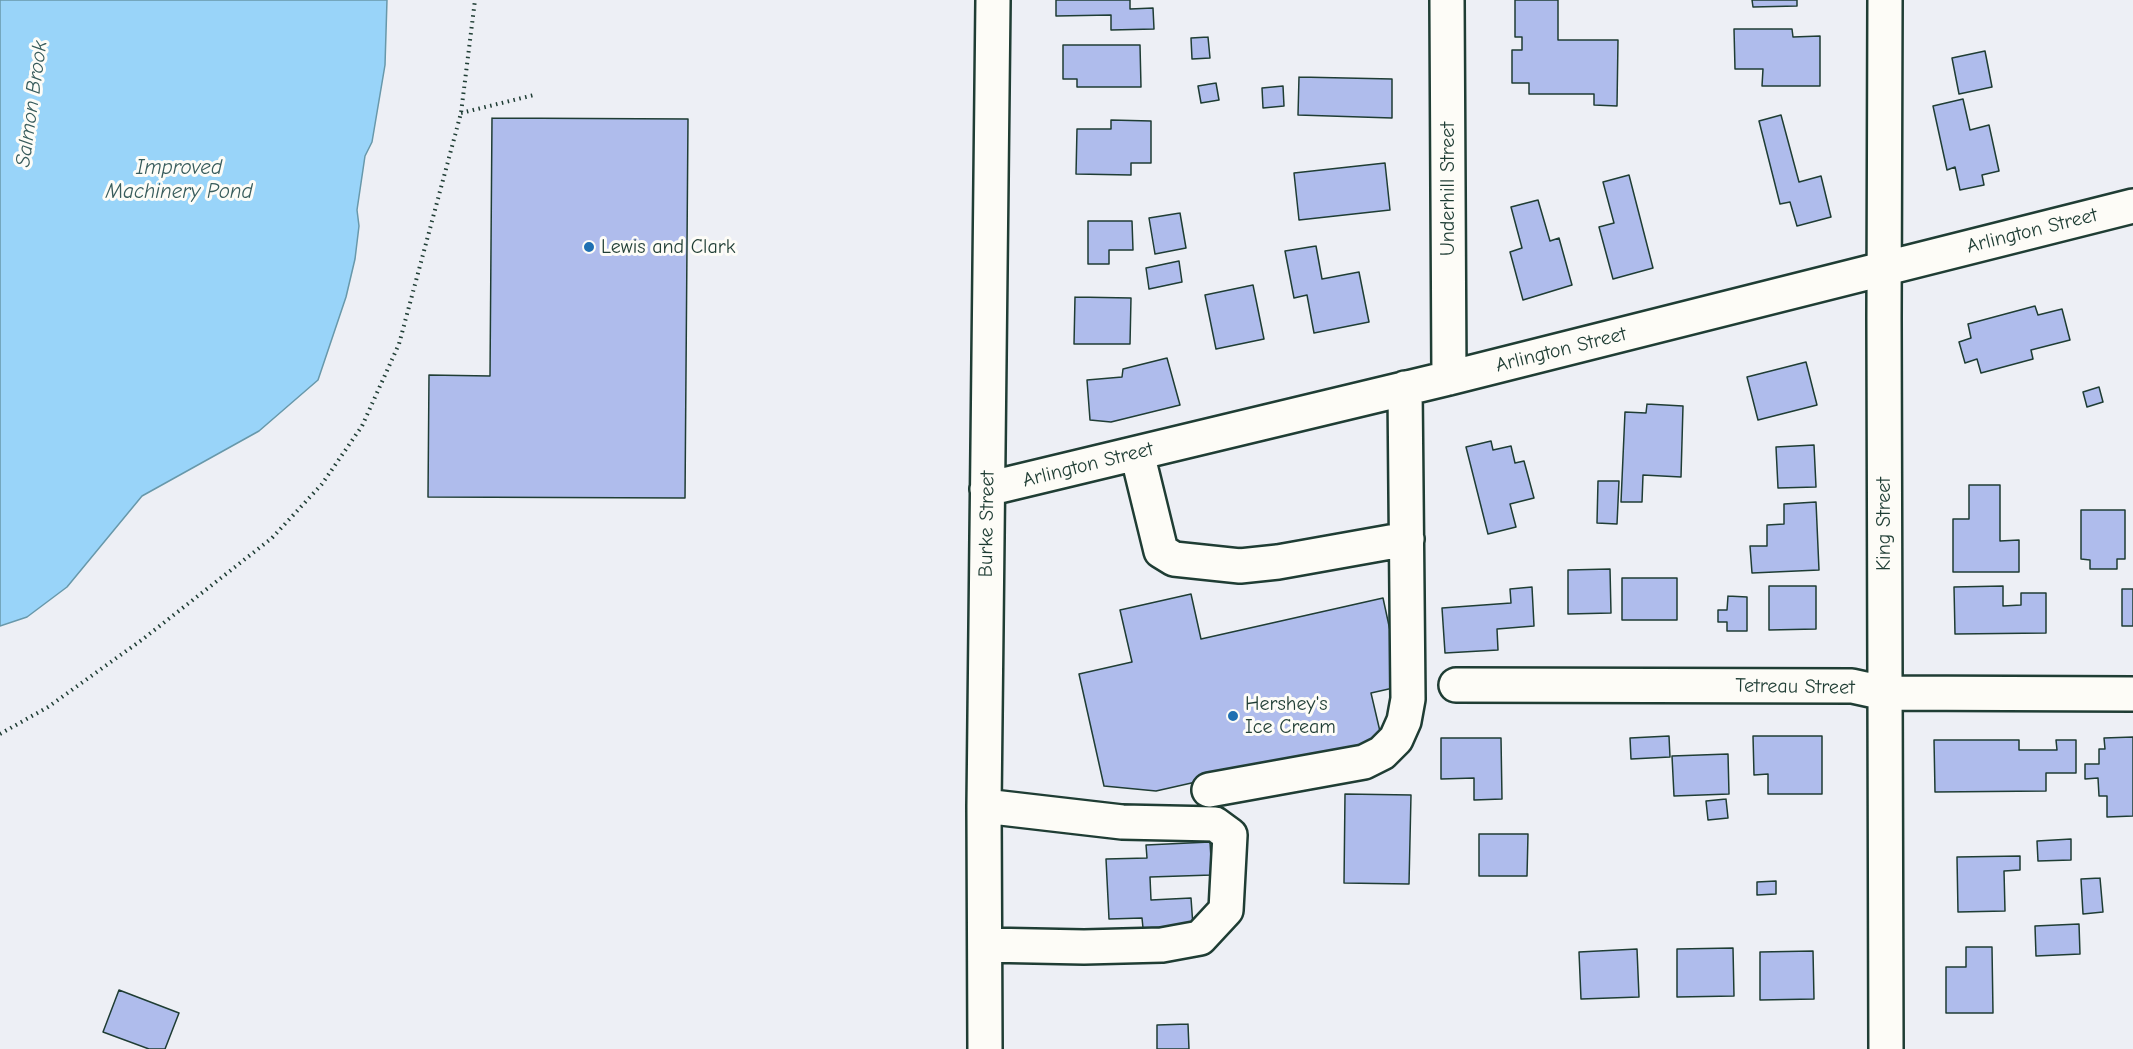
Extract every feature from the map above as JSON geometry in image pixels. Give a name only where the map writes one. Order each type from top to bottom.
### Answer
[{"type":"street","name":"Burke Street","points":[[985,1049],[984,806],[993,0]]},
{"type":"street","name":"Underhill Street","points":[[1447,0],[1449,378]]},
{"type":"street","name":"King Street","points":[[1885,0],[1886,1049]]},
{"type":"street","name":"Arlington Street","points":[[987,489],[1449,378],[2133,206]]},
{"type":"street","points":[[1209,790],[1364,762],[1382,753],[1396,739],[1404,721],[1408,699],[1405,388]]},
{"type":"street","points":[[1137,453],[1161,551],[1174,559],[1240,566],[1407,539]]},
{"type":"street","name":"Tetreau Street","points":[[1456,685],[1852,686],[1884,693],[2133,694]]},
{"type":"street","points":[[984,806],[1122,822],[1215,824],[1230,834],[1226,910],[1200,938],[1151,945],[1084,947],[985,945]]},
{"type":"path","points":[[0,734],[48,707],[152,632],[272,538],[322,484],[362,426],[399,344],[461,113],[475,0]]},
{"type":"path","points":[[461,113],[534,95]]},
{"type":"water","name":"Improved Machinery Pond","points":[[0,0],[387,0],[385,65],[372,142],[365,156],[357,210],[359,226],[355,259],[346,297],[318,380],[259,431],[142,496],[67,587],[27,617],[0,626]]},
{"type":"building","points":[[1056,0],[1130,0],[1130,9],[1153,8],[1154,29],[1111,30],[1111,15],[1056,16]]},
{"type":"building","points":[[1515,0],[1558,0],[1558,40],[1618,40],[1617,106],[1594,105],[1594,94],[1529,94],[1529,83],[1512,83],[1512,50],[1522,50],[1522,37],[1515,37]]},
{"type":"building","points":[[1752,0],[1797,0],[1797,6],[1753,7]]},
{"type":"building","points":[[1734,29],[1792,29],[1793,37],[1820,36],[1820,86],[1762,86],[1763,69],[1735,69]]},
{"type":"building","points":[[1208,37],[1210,58],[1192,59],[1191,38]]},
{"type":"building","points":[[1063,45],[1140,45],[1141,87],[1077,87],[1077,79],[1063,79]]},
{"type":"building","points":[[1985,51],[1992,87],[1959,94],[1952,58]]},
{"type":"building","points":[[1299,77],[1392,79],[1392,118],[1298,115]]},
{"type":"building","points":[[1216,83],[1219,100],[1201,103],[1198,86]]},
{"type":"building","points":[[1283,86],[1284,106],[1263,108],[1262,88]]},
{"type":"building","points":[[1963,99],[1970,130],[1989,125],[1999,171],[1982,175],[1984,185],[1960,190],[1955,167],[1947,170],[1933,106]]},
{"type":"building","points":[[1781,115],[1799,182],[1821,176],[1831,217],[1797,226],[1790,202],[1780,204],[1759,121]]},
{"type":"building","name":"Lewis and Clark","points":[[492,118],[688,119],[685,498],[428,497],[429,375],[490,376]]},
{"type":"building","points":[[1111,120],[1151,121],[1151,163],[1131,163],[1131,175],[1076,174],[1077,129],[1111,129]]},
{"type":"building","points":[[1385,163],[1390,210],[1299,220],[1294,173]]},
{"type":"building","points":[[1629,175],[1653,268],[1613,279],[1599,227],[1614,223],[1603,182]]},
{"type":"building","points":[[1538,200],[1550,241],[1559,238],[1572,285],[1523,300],[1510,252],[1522,248],[1511,207]]},
{"type":"building","points":[[1180,213],[1186,248],[1155,254],[1149,218]]},
{"type":"building","points":[[1088,221],[1132,221],[1133,250],[1109,250],[1109,264],[1088,264]]},
{"type":"building","points":[[1316,246],[1322,279],[1359,272],[1369,322],[1314,333],[1307,295],[1294,298],[1285,251]]},
{"type":"building","points":[[1179,261],[1182,282],[1149,289],[1146,268]]},
{"type":"building","points":[[1253,285],[1264,339],[1216,349],[1205,295]]},
{"type":"building","points":[[1075,297],[1131,298],[1130,344],[1074,344]]},
{"type":"building","points":[[2035,306],[2038,315],[2062,309],[2070,340],[2031,350],[2033,359],[1981,373],[1977,359],[1965,363],[1959,342],[1971,338],[1968,324]]},
{"type":"building","points":[[1167,358],[1180,405],[1111,422],[1090,420],[1087,380],[1122,377],[1123,369]]},
{"type":"building","points":[[1806,362],[1817,405],[1758,420],[1747,377]]},
{"type":"building","points":[[2099,387],[2103,402],[2087,407],[2083,392]]},
{"type":"building","points":[[1647,404],[1683,406],[1681,477],[1643,475],[1642,502],[1621,502],[1625,412],[1646,413]]},
{"type":"building","points":[[1491,441],[1493,450],[1511,446],[1515,463],[1524,461],[1534,498],[1510,504],[1516,527],[1488,534],[1466,447]]},
{"type":"building","points":[[1814,445],[1816,487],[1778,488],[1776,447]]},
{"type":"building","points":[[1598,481],[1619,481],[1617,524],[1597,523]]},
{"type":"building","points":[[1969,485],[2000,485],[2000,541],[2019,540],[2019,572],[1953,572],[1953,519],[1969,519]]},
{"type":"building","points":[[1816,502],[1819,570],[1752,573],[1750,546],[1767,546],[1767,525],[1784,524],[1784,504]]},
{"type":"building","points":[[2081,510],[2125,510],[2125,559],[2117,559],[2117,569],[2090,569],[2090,560],[2081,559]]},
{"type":"building","points":[[1610,569],[1611,613],[1568,614],[1568,570]]},
{"type":"building","points":[[1622,578],[1677,578],[1677,620],[1622,620]]},
{"type":"building","points":[[1769,586],[1816,586],[1816,629],[1769,630]]},
{"type":"building","points":[[2003,586],[2003,606],[2021,605],[2021,593],[2046,593],[2046,633],[1955,634],[1954,587]]},
{"type":"building","points":[[1532,587],[1534,626],[1497,629],[1498,650],[1445,653],[1442,608],[1511,603],[1510,589]]},
{"type":"building","points":[[2122,589],[2133,589],[2133,626],[2122,626]]},
{"type":"building","name":"Hershey's Ice Cream","points":[[1191,594],[1201,639],[1383,598],[1402,686],[1371,693],[1382,740],[1156,791],[1104,786],[1079,674],[1132,662],[1120,610]]},
{"type":"building","points":[[1728,596],[1747,597],[1747,631],[1727,631],[1727,622],[1718,622],[1718,610],[1727,610]]},
{"type":"building","points":[[1669,736],[1670,757],[1631,759],[1630,738]]},
{"type":"building","points":[[1753,736],[1822,736],[1822,794],[1768,794],[1768,774],[1754,775]]},
{"type":"building","points":[[2133,737],[2133,816],[2107,817],[2107,796],[2099,796],[2098,778],[2085,779],[2085,764],[2099,764],[2099,749],[2105,749],[2104,738]]},
{"type":"building","points":[[1441,738],[1501,738],[1502,799],[1474,800],[1474,778],[1441,779]]},
{"type":"building","points":[[1934,740],[2019,740],[2019,750],[2057,750],[2056,740],[2076,740],[2076,773],[2046,773],[2046,791],[1935,792]]},
{"type":"building","points":[[1728,754],[1729,794],[1674,796],[1672,756]]},
{"type":"building","points":[[1345,794],[1411,795],[1409,884],[1344,883]]},
{"type":"building","points":[[1726,799],[1728,818],[1708,820],[1706,801]]},
{"type":"building","points":[[1479,834],[1528,834],[1527,876],[1479,876]]},
{"type":"building","points":[[2071,839],[2071,860],[2038,861],[2037,841]]},
{"type":"building","points":[[1210,842],[1212,875],[1150,877],[1151,900],[1191,898],[1193,926],[1143,928],[1142,918],[1109,919],[1106,859],[1147,858],[1146,845]]},
{"type":"building","points":[[2020,856],[2020,870],[2004,871],[2005,911],[1958,912],[1957,857]]},
{"type":"building","points":[[2100,878],[2103,912],[2083,914],[2081,879]]},
{"type":"building","points":[[1776,881],[1776,894],[1757,895],[1757,882]]},
{"type":"building","points":[[2079,924],[2080,954],[2036,956],[2035,926]]},
{"type":"building","points":[[1966,947],[1992,947],[1993,1013],[1946,1013],[1946,967],[1966,967]]},
{"type":"building","points":[[1733,948],[1734,996],[1677,997],[1677,949]]},
{"type":"building","points":[[1637,949],[1639,997],[1581,999],[1579,952]]},
{"type":"building","points":[[1813,951],[1814,999],[1760,1000],[1760,952]]},
{"type":"building","points":[[119,990],[179,1013],[165,1049],[149,1049],[103,1032]]},
{"type":"building","points":[[1188,1024],[1189,1049],[1157,1049],[1157,1025]]},
{"type":"place","name":"Lewis and Clark","points":[[589,247]]},
{"type":"place","name":"Hershey's Ice Cream","points":[[1233,716]]},
{"type":"water label","name":"Salmon Brook","points":[[32,104]]}]
